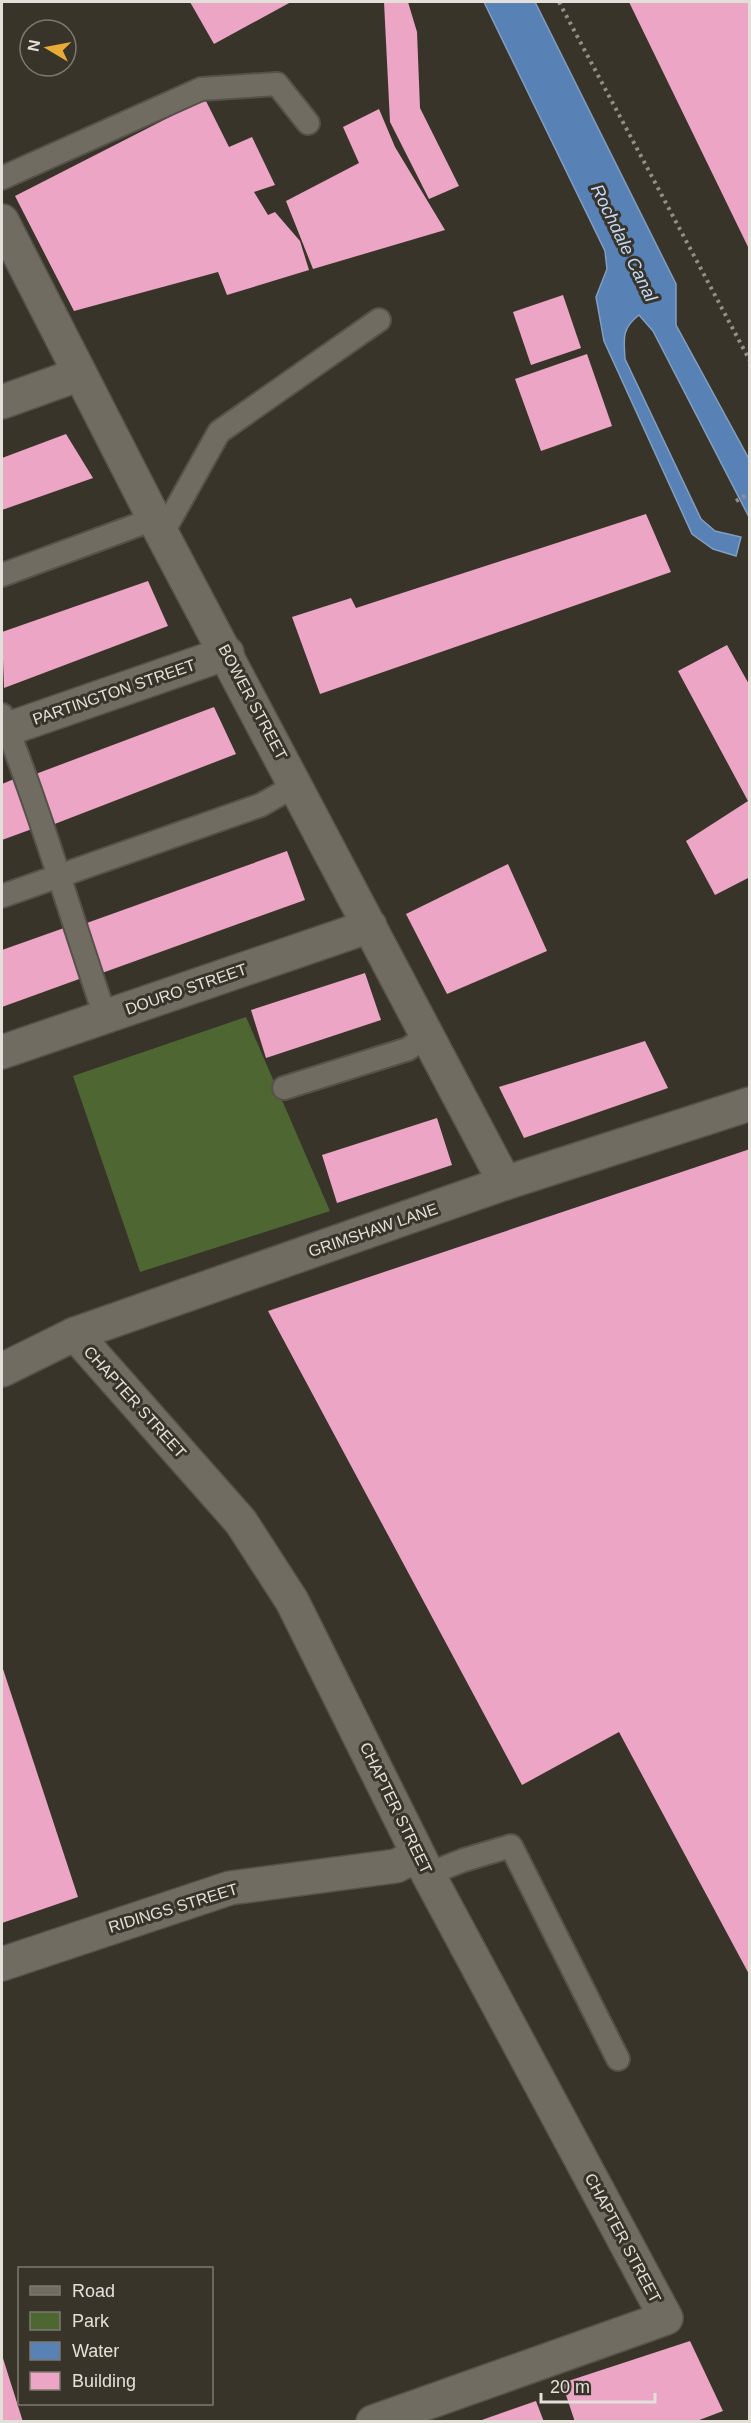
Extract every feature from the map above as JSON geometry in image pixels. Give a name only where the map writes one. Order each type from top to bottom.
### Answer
[{"type":"street","name":"BOWER STREET","points":[[2,220],[158,526],[505,1183]]},
{"type":"street","points":[[2,402],[80,374]]},
{"type":"street","name":"PARTINGTON STREET","points":[[3,725],[227,653]]},
{"type":"street","name":"DOURO STREET","points":[[2,1052],[370,926]]},
{"type":"street","name":"GRIMSHAW LANE","points":[[2,1370],[75,1334],[505,1183],[750,1104]]},
{"type":"street","name":"CHAPTER STREET","points":[[75,1334],[241,1522],[292,1601],[423,1865],[666,2318],[373,2421]]},
{"type":"street","name":"RIDINGS STREET","points":[[2,1964],[230,1888],[396,1866],[423,1865]]},
{"type":"lane","points":[[2,178],[201,89],[277,84],[308,123]]},
{"type":"lane","points":[[2,575],[158,526],[219,432],[379,320]]},
{"type":"lane","points":[[3,725],[59,875],[105,1016]]},
{"type":"lane","points":[[2,896],[261,805],[296,785]]},
{"type":"lane","points":[[284,1088],[408,1049],[427,1035]]},
{"type":"lane","points":[[423,1865],[464,1860],[511,1846],[618,2059]]},
{"type":"path","points":[[559,2],[750,361]]},
{"type":"path","points":[[736,501],[750,493]]},
{"type":"green space","points":[[246,1017],[330,1211],[140,1272],[73,1076]]},
{"type":"water","name":"Rochdale Canal","points":[[484,2],[535,2],[676,284],[676,325],[749,459],[749,517],[653,331],[639,315],[626,330],[625,359],[701,519],[715,531],[741,537],[736,556],[713,549],[692,534],[604,341],[596,297],[607,269],[605,251]]},
{"type":"building","points":[[190,2],[291,2],[214,44]]},
{"type":"building","points":[[384,2],[408,2],[417,32],[420,108],[459,186],[429,199],[390,122]]},
{"type":"building","points":[[629,2],[750,2],[750,251]]},
{"type":"building","points":[[205,99],[229,147],[252,137],[275,185],[254,192],[268,215],[275,212],[300,241],[309,270],[227,295],[218,272],[74,311],[15,196]]},
{"type":"building","points":[[379,109],[395,147],[445,230],[313,269],[286,201],[359,163],[343,127]]},
{"type":"building","points":[[563,295],[581,348],[531,365],[513,312]]},
{"type":"building","points":[[587,354],[612,426],[541,451],[515,379]]},
{"type":"building","points":[[66,434],[93,478],[2,510],[2,458]]},
{"type":"building","points":[[646,514],[671,572],[320,694],[292,617],[351,598],[356,608]]},
{"type":"building","points":[[148,581],[168,626],[4,688],[2,632]]},
{"type":"building","points":[[727,645],[750,686],[750,877],[715,895],[686,841],[748,801],[678,671]]},
{"type":"building","points":[[214,707],[236,754],[52,825],[33,775]]},
{"type":"building","points":[[14,779],[32,829],[2,840],[2,784]]},
{"type":"building","points":[[287,851],[305,900],[102,973],[84,924]]},
{"type":"building","points":[[508,864],[547,951],[447,994],[406,914]]},
{"type":"building","points":[[64,928],[82,978],[2,1007],[2,950]]},
{"type":"building","points":[[365,973],[381,1020],[266,1058],[251,1010]]},
{"type":"building","points":[[645,1041],[668,1088],[524,1138],[499,1087]]},
{"type":"building","points":[[437,1118],[452,1165],[337,1203],[322,1155]]},
{"type":"building","points":[[750,1149],[750,1976],[619,1732],[522,1785],[268,1311]]},
{"type":"building","points":[[2,1666],[78,1897],[2,1923]]},
{"type":"building","points":[[690,2341],[723,2411],[694,2422],[575,2422],[562,2383]]},
{"type":"building","points":[[2,2355],[23,2422],[2,2422]]},
{"type":"building","points":[[536,2401],[544,2422],[479,2422],[479,2421]]}]
